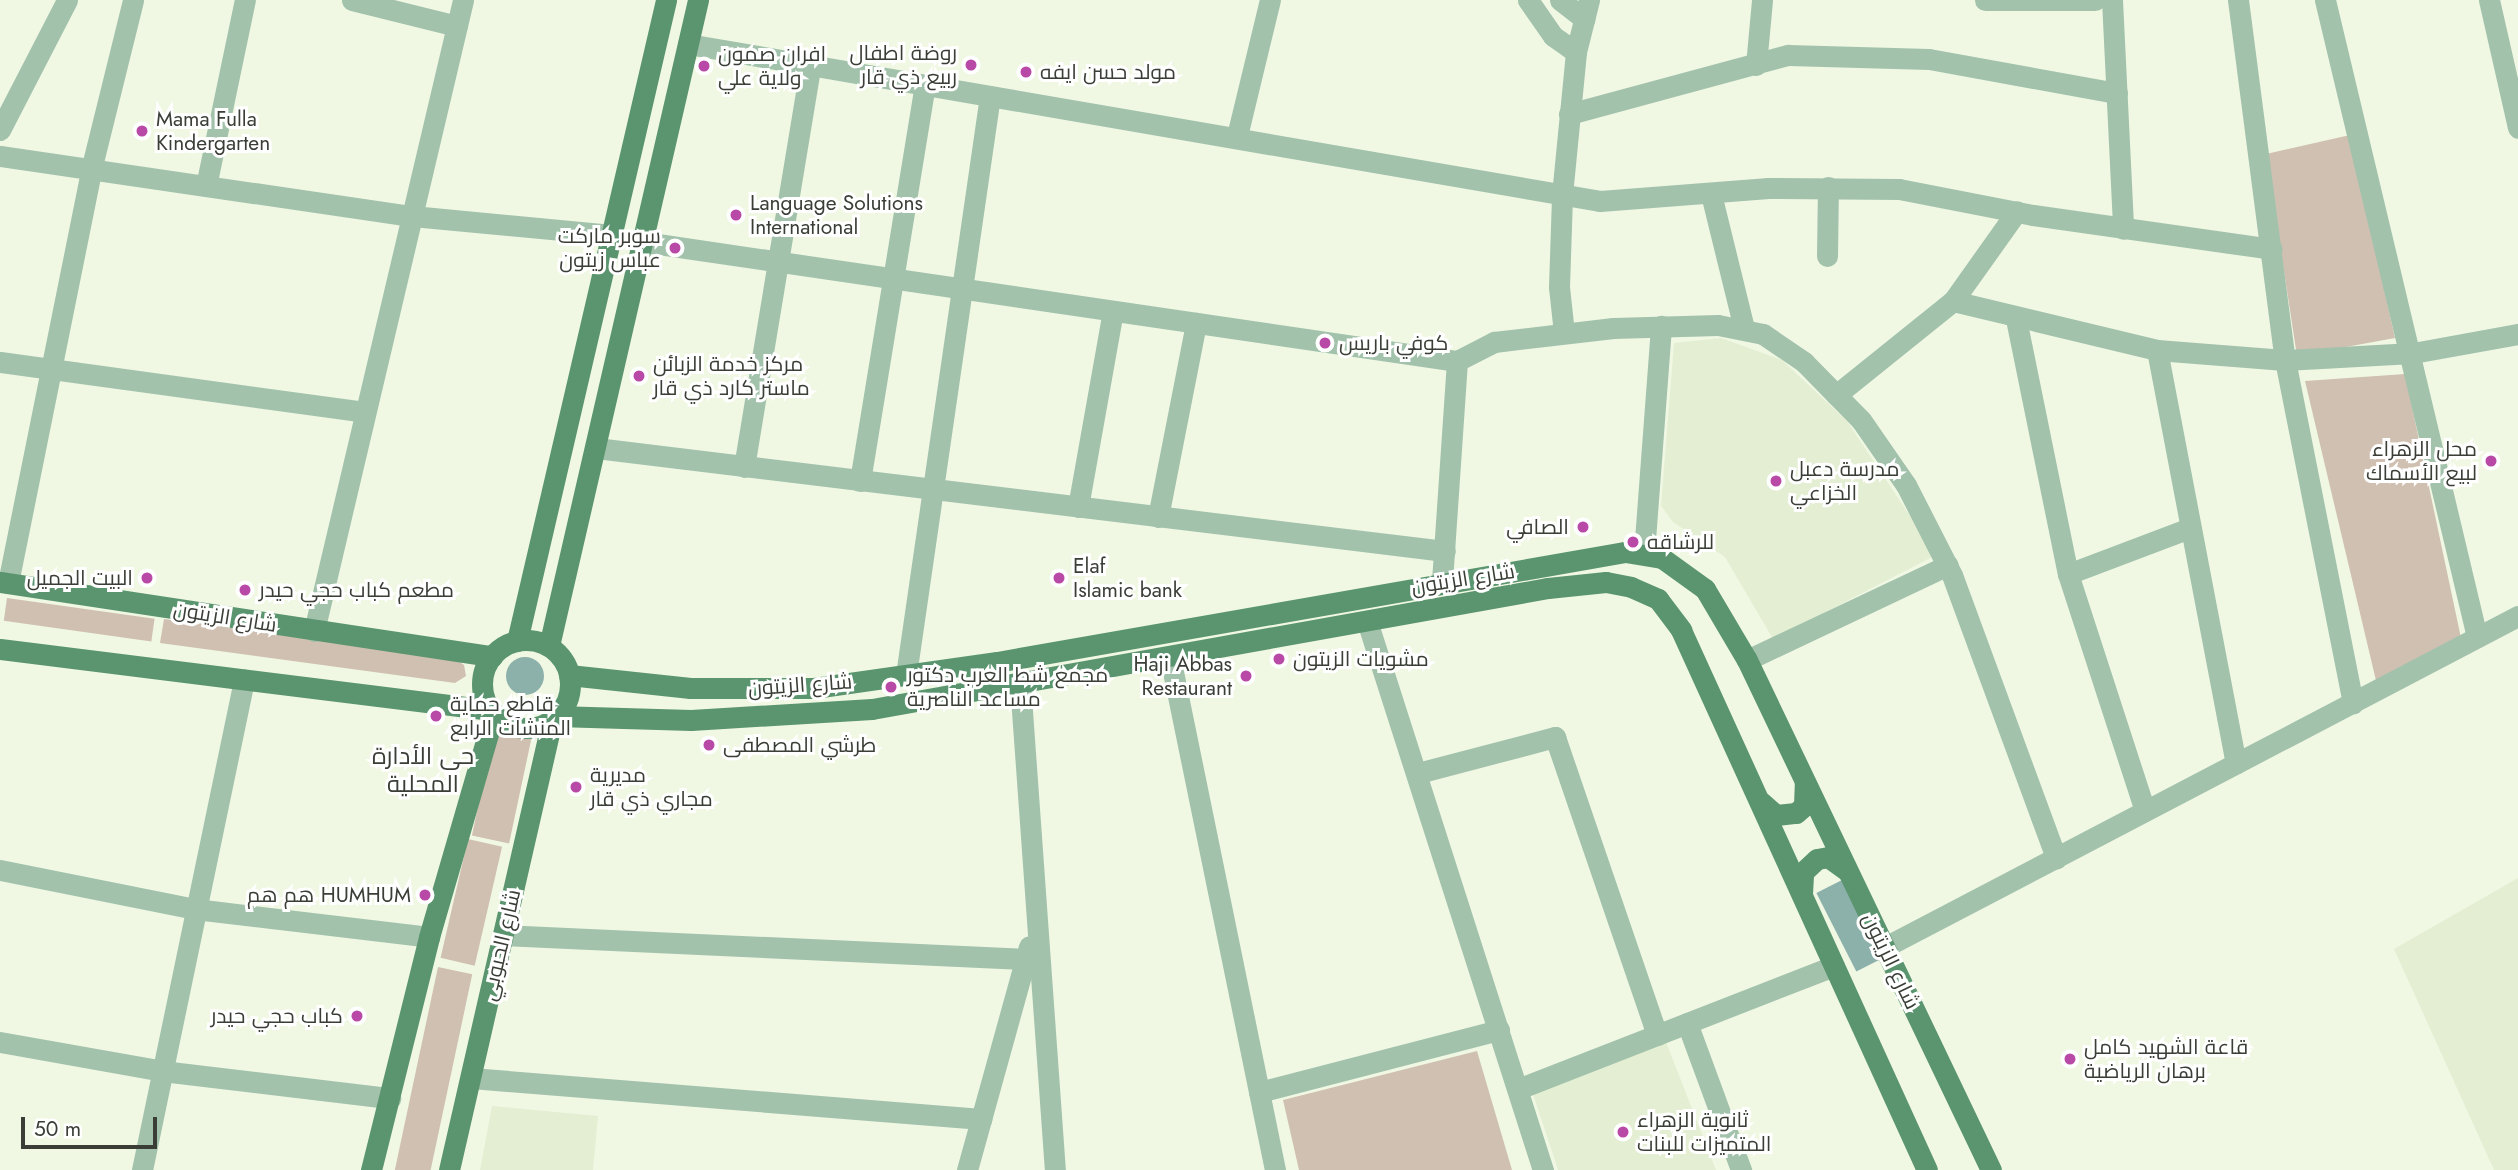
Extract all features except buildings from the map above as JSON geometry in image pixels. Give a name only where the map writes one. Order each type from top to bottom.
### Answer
[{"type":"main road","points":[[517,641],[666,0]]},
{"type":"main road","points":[[549,646],[698,0]]},
{"type":"main road","points":[[642,109],[673,117]]},
{"type":"main road","name":"شارع الزيتون","points":[[569,675],[626,683],[751,690],[814,688],[906,676],[1442,581],[1644,553],[1681,569],[1705,589],[1747,660],[1991,1170]]},
{"type":"main road","name":"شارع الزيتون","points":[[4,582],[313,631],[492,656]]},
{"type":"main road","name":"شارع الزيتون","points":[[554,718],[679,720],[797,717],[1020,683],[1367,621],[1606,582],[1658,599],[1681,630],[1927,1170]]},
{"type":"main road","points":[[0,649],[493,712],[516,726],[541,725],[554,718],[570,690],[569,675],[549,646],[517,641],[492,656],[483,683],[493,712],[429,937],[371,1170]]},
{"type":"main road","name":"شارع الحبوبي","points":[[449,1170],[554,718]]},
{"type":"main road","points":[[1761,802],[1776,815],[1796,813],[1804,806],[1805,782]]},
{"type":"main road","points":[[1802,894],[1803,872],[1817,859],[1828,857],[1849,873]]},
{"type":"street","points":[[0,130],[67,0]]},
{"type":"street","points":[[4,582],[91,170],[133,0]]},
{"type":"street","points":[[206,186],[245,0]]},
{"type":"street","points":[[352,0],[457,26]]},
{"type":"street","points":[[313,631],[463,0]]},
{"type":"street","points":[[1237,136],[1270,0]]},
{"type":"street","points":[[1528,0],[1553,36],[1576,52]]},
{"type":"street","points":[[1560,0],[1587,10],[1576,52],[1562,195],[1559,287],[1564,333]]},
{"type":"street","points":[[1756,65],[1762,0]]},
{"type":"street","points":[[1985,0],[2095,0]]},
{"type":"street","points":[[2112,0],[2123,229]]},
{"type":"street","points":[[2238,0],[2273,249],[2284,360],[2353,703]]},
{"type":"street","points":[[2325,0],[2413,353],[2477,637]]},
{"type":"street","points":[[2489,0],[2518,128]]},
{"type":"street","points":[[688,44],[810,67],[1237,136],[1562,195],[1611,201],[1828,187],[1899,189],[2123,229],[2273,249]]},
{"type":"street","points":[[1569,114],[1788,55],[1929,59],[2117,93]]},
{"type":"street","points":[[744,467],[810,67]]},
{"type":"street","points":[[860,481],[925,86]]},
{"type":"street","points":[[906,676],[990,96]]},
{"type":"street","points":[[0,156],[412,216],[612,235]]},
{"type":"street","points":[[1827,256],[1828,187]]},
{"type":"street","points":[[1712,194],[1744,328]]},
{"type":"street","points":[[1836,395],[1953,302],[2017,211]]},
{"type":"street","points":[[644,242],[1457,361],[1494,342],[1564,333],[1661,326],[1744,328],[1783,345],[1861,420],[1906,485],[1948,565],[2056,858]]},
{"type":"street","points":[[1953,302],[2016,319],[2157,349],[2284,360],[2413,353],[2518,334]]},
{"type":"street","points":[[1078,507],[1113,311]]},
{"type":"street","points":[[2016,319],[2068,573],[2145,811]]},
{"type":"street","points":[[1158,517],[1196,323]]},
{"type":"street","points":[[1644,553],[1661,326]]},
{"type":"street","points":[[2157,349],[2236,764]]},
{"type":"street","points":[[1442,581],[1457,361]]},
{"type":"street","points":[[0,362],[365,412]]},
{"type":"street","points":[[596,448],[1445,551]]},
{"type":"street","points":[[2068,573],[2190,528]]},
{"type":"street","points":[[1747,660],[1948,565]]},
{"type":"street","points":[[1885,947],[2518,616]]},
{"type":"street","points":[[1367,621],[1544,1170]]},
{"type":"street","points":[[1170,657],[1275,1170]]},
{"type":"street","points":[[142,1170],[244,680]]},
{"type":"street","points":[[1020,683],[1055,1170]]},
{"type":"street","points":[[1418,773],[1555,737],[1657,1035]]},
{"type":"street","points":[[0,870],[195,909],[429,937]]},
{"type":"street","points":[[967,1170],[1038,913]]},
{"type":"street","points":[[503,935],[1025,959]]},
{"type":"street","points":[[1518,1089],[1834,966]]},
{"type":"street","points":[[1687,1023],[1741,1170]]},
{"type":"street","points":[[1259,1092],[1499,1030]]},
{"type":"street","points":[[0,1042],[162,1071],[390,1098]]},
{"type":"street","points":[[471,1078],[981,1119]]},
{"type":"shaded area","points":[[2350,135],[2395,338],[2297,356],[2266,154]]},
{"type":"shaded area","name":"مدرسة دعبل الخزاعي","points":[[1721,338],[1782,360],[1847,421],[1936,555],[1773,639],[1725,557],[1673,522],[1661,506],[1674,343]]},
{"type":"shaded area","points":[[2405,374],[2461,638],[2378,689],[2305,381]]},
{"type":"shaded area","points":[[7,598],[155,619],[151,642],[4,621]]},
{"type":"shaded area","points":[[164,619],[453,657],[464,665],[466,676],[455,683],[160,643]]},
{"type":"shaded area","points":[[495,727],[532,735],[509,843],[472,836]]},
{"type":"shaded area","points":[[468,839],[502,847],[475,966],[441,958]]},
{"type":"shaded area","points":[[2518,878],[2518,1170],[2494,1170],[2394,949]]},
{"type":"shaded area","points":[[438,967],[472,974],[431,1170],[395,1170]]},
{"type":"shaded area","name":"ثانوية الزهراء المتميزات للبنات","points":[[1666,1042],[1716,1170],[1558,1170],[1533,1094]]},
{"type":"shaded area","points":[[1477,1051],[1512,1170],[1299,1170],[1283,1100]]},
{"type":"shaded area","points":[[492,1106],[598,1116],[593,1170],[480,1170]]},
{"type":"water","points":[[525,657],[538,663],[544,676],[538,689],[525,695],[512,689],[506,676],[512,663]]},
{"type":"water","points":[[1844,879],[1884,957],[1856,971],[1816,893]]},
{"type":"place","name":"روضة اطفال ربيع ذي قار","points":[[971,65]]},
{"type":"place","name":"افران صمون ولاية علي","points":[[704,66]]},
{"type":"place","name":"مولد حسن ايفه","points":[[1026,72]]},
{"type":"place","name":"Mama Fulla Kindergarten","points":[[142,131]]},
{"type":"place","name":"Language Solutions International","points":[[736,215]]},
{"type":"place","name":"سوبر ماركت عباس زيتون","points":[[675,248]]},
{"type":"place","name":"كوفي باريس","points":[[1325,343]]},
{"type":"place","name":"مركز خدمة الزبائن ماستر كارد ذي قار","points":[[639,376]]},
{"type":"place","name":"محل الزهراء لبيع الأسماك","points":[[2491,461]]},
{"type":"place","name":"مدرسة دعبل الخزاعي","points":[[1776,481]]},
{"type":"place","name":"الصافي","points":[[1583,527]]},
{"type":"place","name":"للرشاقه","points":[[1633,542]]},
{"type":"place","name":"البيت الجميل","points":[[147,578]]},
{"type":"place","name":"Elaf Islamic bank","points":[[1059,578]]},
{"type":"place","name":"مطعم كباب حجي حيدر","points":[[245,590]]},
{"type":"place","name":"مشويات الزيتون","points":[[1279,659]]},
{"type":"place","name":"Haji Abbas Restaurant","points":[[1246,676]]},
{"type":"place","name":"مجمع شط العرب دكتور مساعد الناصرية","points":[[891,687]]},
{"type":"place","name":"قاطع حماية المنشآت الرابع","points":[[436,716]]},
{"type":"place","name":"طرشي المصطفى","points":[[709,745]]},
{"type":"place","name":"مديرية مجاري ذي قار","points":[[576,787]]},
{"type":"place","name":"هم هم HUMHUM","points":[[425,895]]},
{"type":"place","name":"كباب حجي حيدر","points":[[357,1016]]},
{"type":"place","name":"قاعة الشهيد كامل برهان الرياضية","points":[[2070,1059]]},
{"type":"place","name":"ثانوية الزهراء المتميزات للبنات","points":[[1623,1132]]},
{"type":"district","name":"حي الأدارة المحلية","points":[[423,770]]}]
